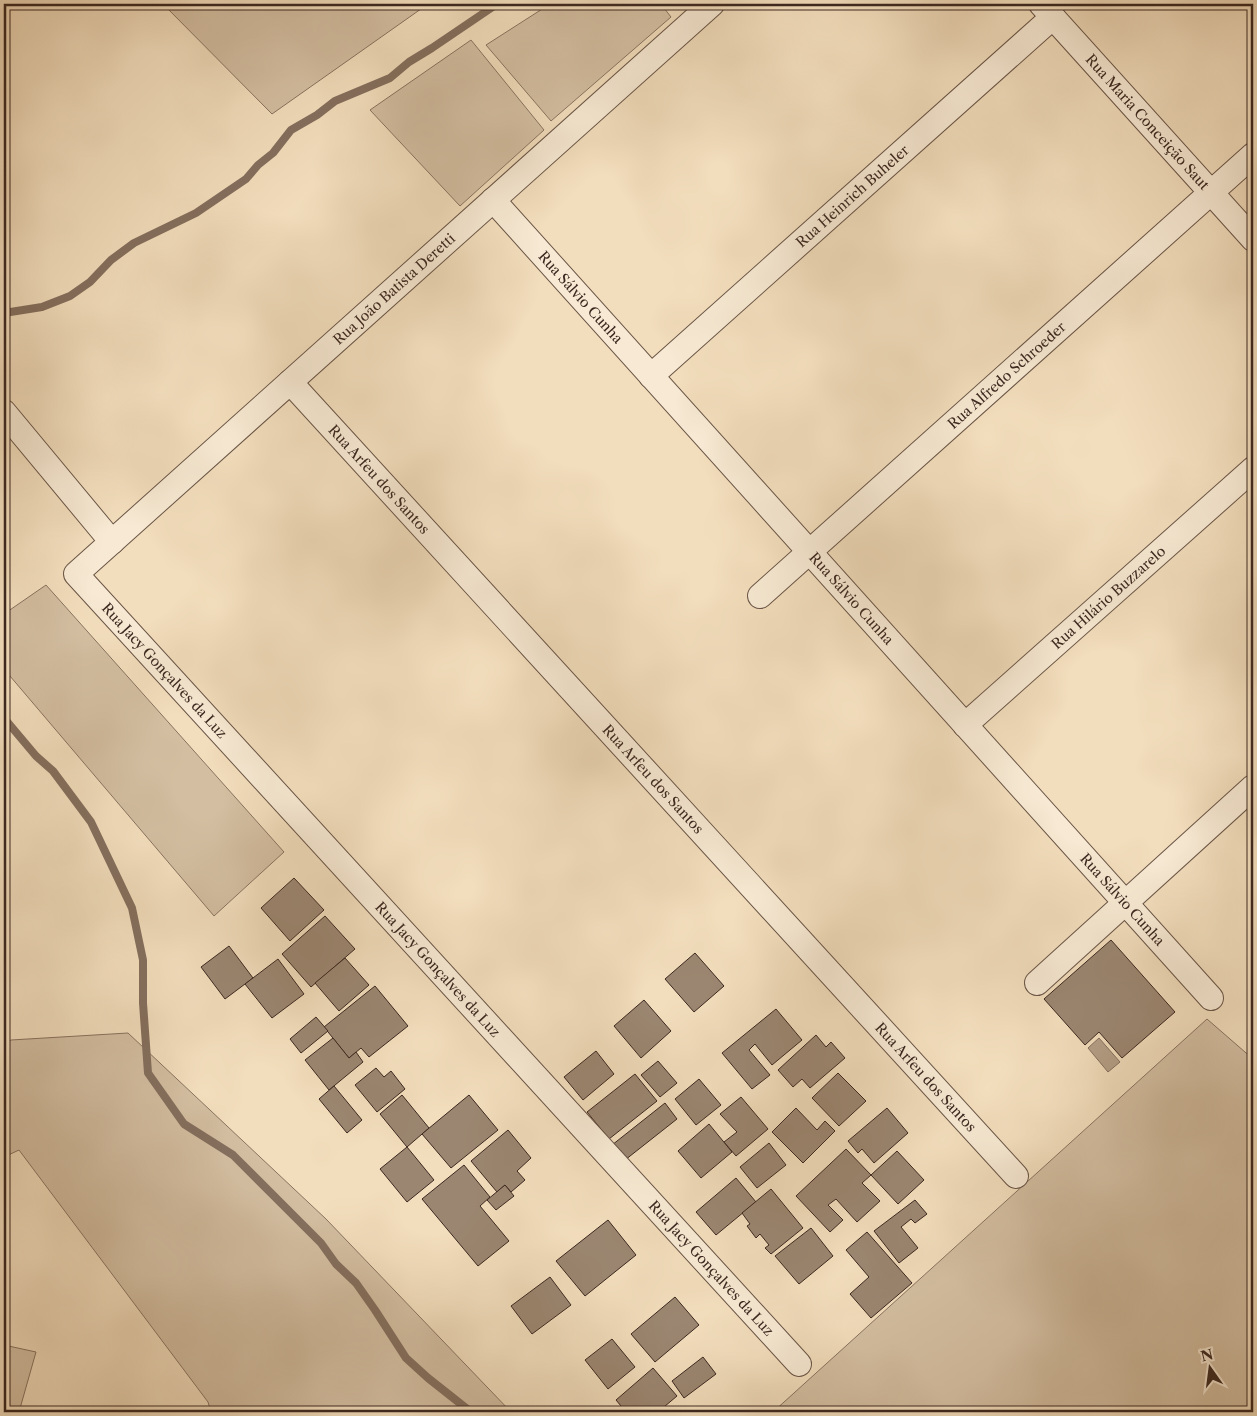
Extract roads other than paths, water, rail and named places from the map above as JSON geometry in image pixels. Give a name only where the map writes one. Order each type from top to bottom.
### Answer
[{"type":"street","name":"Rua João Batista Deretti","points":[[76,574],[712,4]]},
{"type":"street","name":"Rua Maria Conceição Saut","points":[[1047,10],[1253,239]]},
{"type":"street","name":"Rua Heinrich Buheler","points":[[651,376],[1047,10]]},
{"type":"street","name":"Rua Alfredo Schroeder","points":[[760,596],[1253,155]]},
{"type":"street","name":"Rua Sálvio Cunha","points":[[493,200],[1211,998]]},
{"type":"street","name":"Rua Arfeu dos Santos","points":[[290,382],[1016,1176]]},
{"type":"street","points":[[4,412],[112,542]]},
{"type":"street","name":"Rua Hilário Buzzarelo","points":[[966,726],[1253,469]]},
{"type":"street","name":"Rua Jacy Gonçalves da Luz","points":[[76,574],[799,1364]]},
{"type":"street","points":[[1037,983],[1253,787]]},
{"type":"waterway","points":[[4,313],[42,307],[70,296],[90,282],[111,260],[134,243],[196,213],[246,179],[258,165],[273,153],[291,130],[317,115],[335,101],[390,78],[409,62],[497,4]]},
{"type":"waterway","points":[[4,718],[36,756],[53,771],[91,822],[132,908],[143,960],[143,1003],[148,1073],[184,1124],[233,1155],[321,1243],[336,1264],[356,1283],[406,1358],[471,1412]]}]
